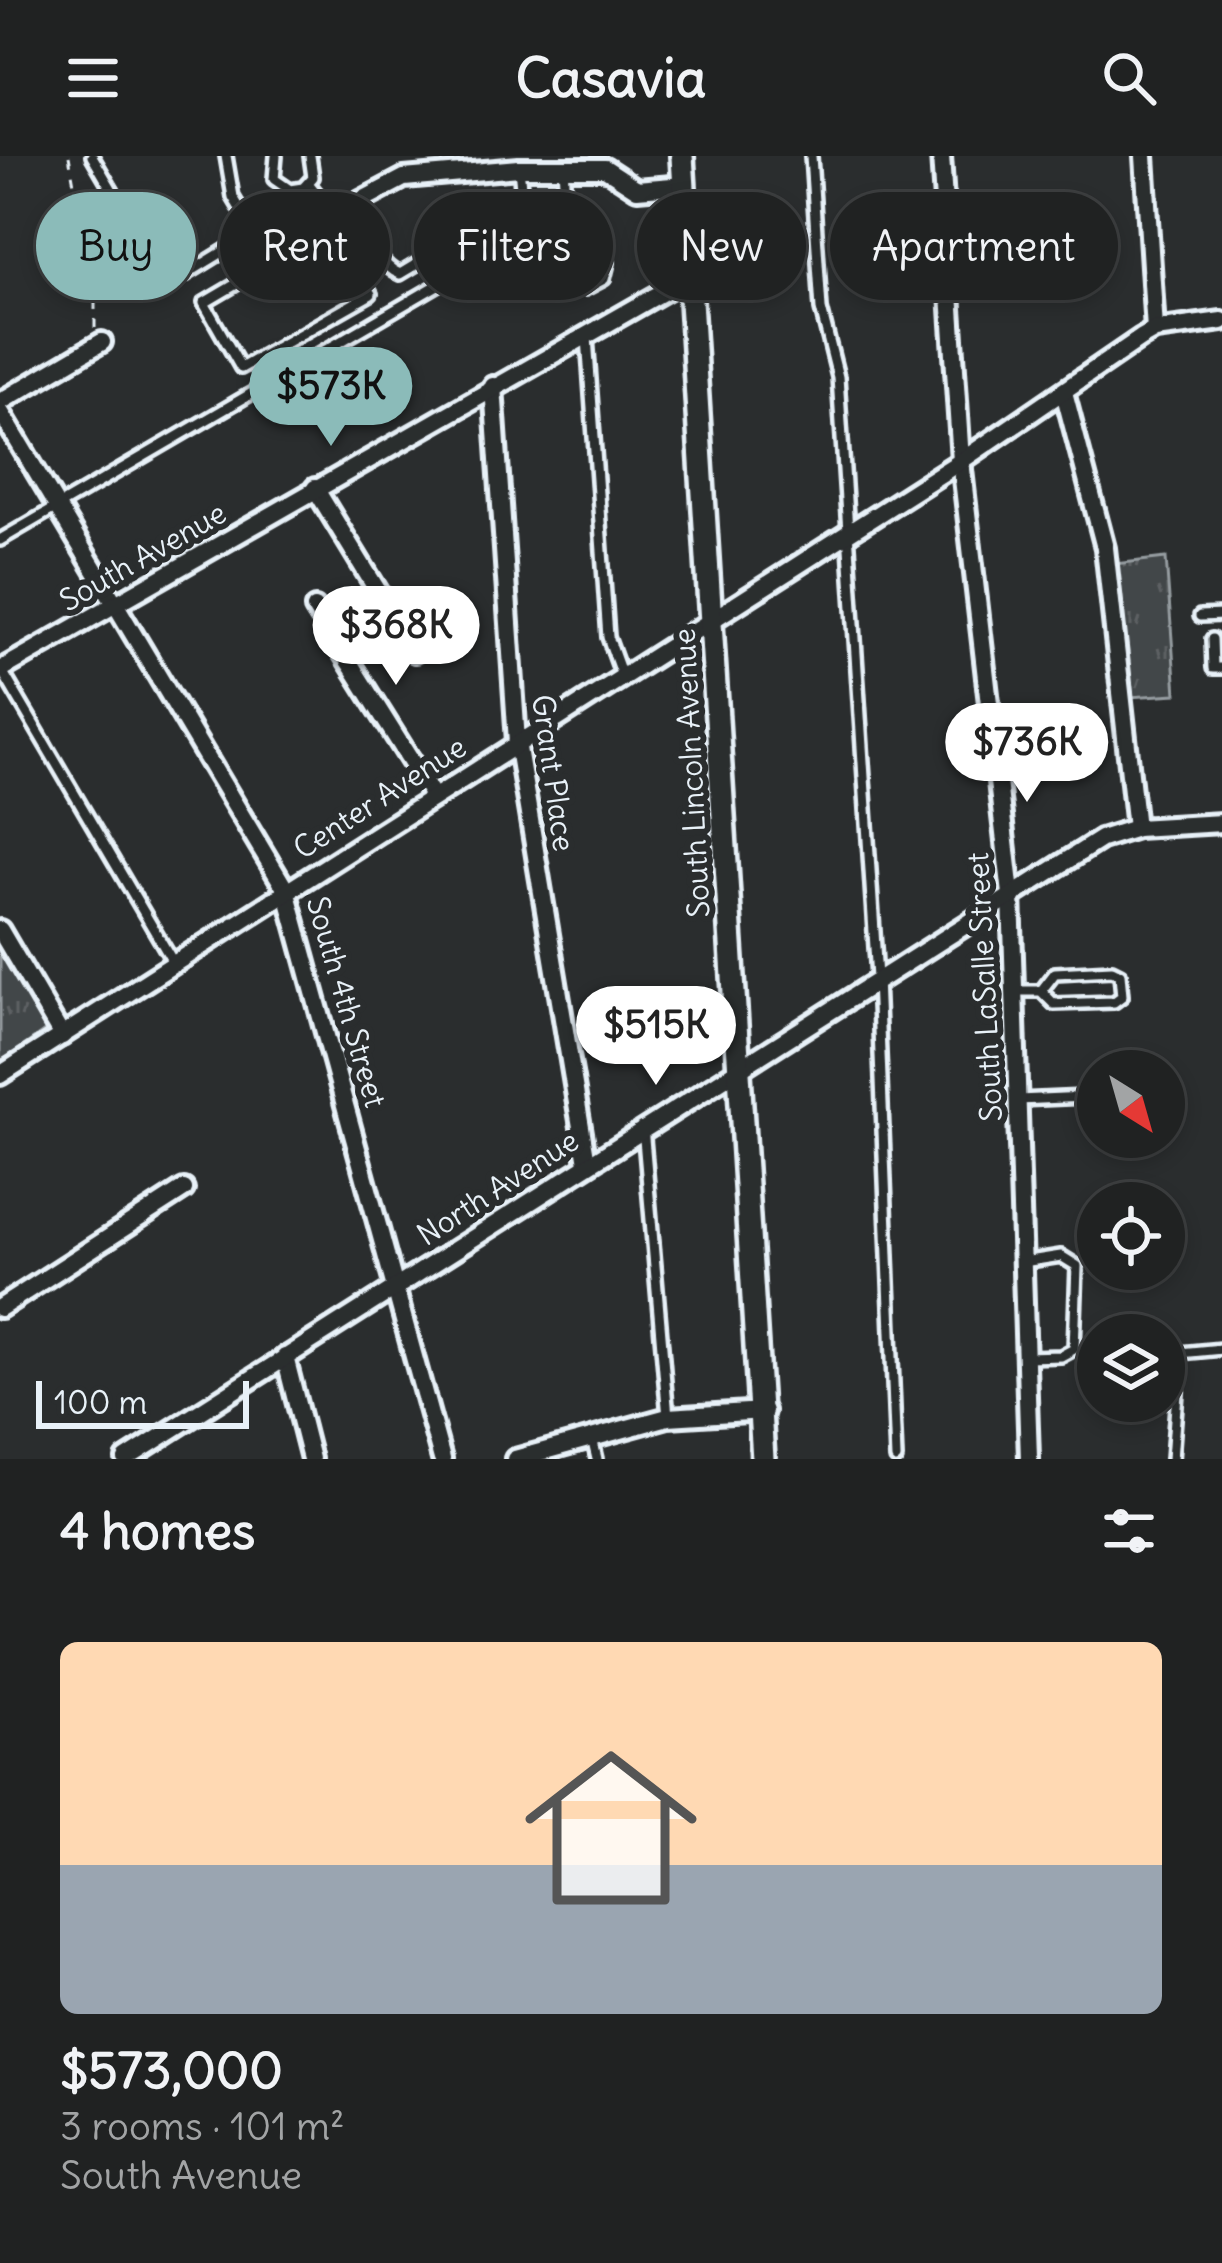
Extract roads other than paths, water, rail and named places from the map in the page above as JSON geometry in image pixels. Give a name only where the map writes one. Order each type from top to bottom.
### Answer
[{"type":"street","name":"South Lincoln Avenue","points":[[682,156],[684,192]]},
{"type":"street","name":"South LaSalle Street","points":[[940,156],[961,461],[1011,894],[1029,1459]]},
{"type":"street","points":[[1144,156],[1155,330]]},
{"type":"street","points":[[378,192],[404,178],[563,166],[605,168],[637,189],[684,185]]},
{"type":"street","name":"South Avenue","points":[[1,670],[646,300]]},
{"type":"street","name":"South Lincoln Avenue","points":[[691,300],[764,1411],[763,1459]]},
{"type":"street","name":"Center Avenue","points":[[0,1075],[621,673],[961,461],[1155,330],[1222,321]]},
{"type":"street","points":[[0,406],[95,339]]},
{"type":"street","name":"Grant Place","points":[[493,386],[517,742],[587,1163]]},
{"type":"street","points":[[1064,392],[1105,548],[1136,827]]},
{"type":"street","name":"South 4th Street","points":[[0,406],[286,890],[442,1459]]},
{"type":"street","points":[[315,488],[415,652]]},
{"type":"street","points":[[315,608],[433,796]]},
{"type":"street","name":"North Avenue","points":[[126,1459],[1101,839],[1136,827],[1222,823]]},
{"type":"street","points":[[0,930],[62,1036]]},
{"type":"street","points":[[0,1308],[184,1189]]},
{"type":"street","points":[[285,1357],[311,1459]]},
{"type":"street","points":[[515,1459],[668,1417],[764,1411]]},
{"type":"lane","points":[[92,156],[163,277],[178,280],[247,236],[249,224],[233,197],[226,156]]},
{"type":"lane","points":[[276,156],[272,173],[278,184],[297,190],[308,184],[315,170],[310,156]]},
{"type":"lane","points":[[812,156],[821,309],[838,376],[877,978],[896,1459]]},
{"type":"lane","points":[[563,166],[565,192]]},
{"type":"lane","points":[[519,168],[521,192]]},
{"type":"lane","points":[[308,184],[315,192]]},
{"type":"lane","points":[[565,199],[581,214],[608,263],[604,279],[585,289],[574,284],[544,226],[545,208],[565,199]]},
{"type":"lane","points":[[334,215],[341,245],[371,294],[241,368],[203,302],[301,246],[334,215]]},
{"type":"lane","points":[[0,540],[414,299]]},
{"type":"lane","points":[[587,332],[608,637],[621,673]]},
{"type":"lane","points":[[1200,616],[1222,615]]},
{"type":"lane","points":[[1212,639],[1213,668],[1222,668]]},
{"type":"lane","points":[[1,670],[173,962]]},
{"type":"lane","points":[[1014,992],[1041,991],[1054,1004],[1114,1002],[1122,996],[1120,974],[1112,970],[1054,973],[1041,991]]},
{"type":"lane","points":[[1018,1100],[1077,1097]]},
{"type":"lane","points":[[644,1127],[668,1417]]},
{"type":"lane","points":[[1023,1262],[1070,1258],[1078,1266],[1074,1349],[1061,1356],[1026,1357]]},
{"type":"lane","points":[[1172,1459],[1180,1352],[1222,1349]]},
{"type":"lane","points":[[592,1438],[597,1459]]}]
